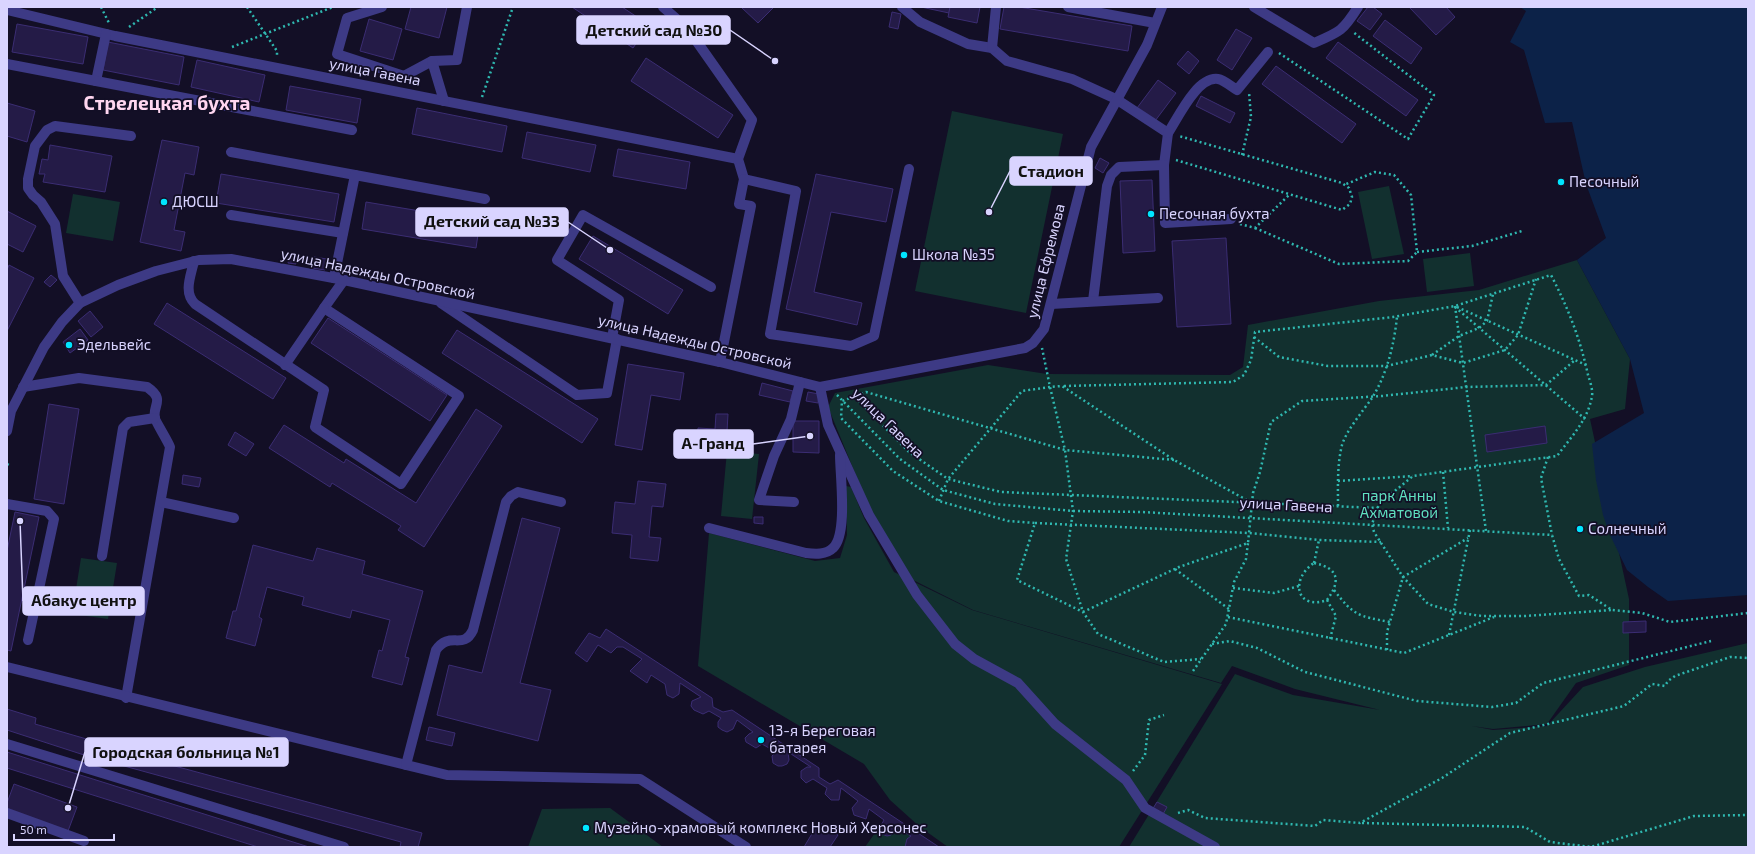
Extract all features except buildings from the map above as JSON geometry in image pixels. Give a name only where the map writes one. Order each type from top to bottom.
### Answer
[{"type":"street","points":[[382,7],[347,18],[337,54],[404,76],[432,61],[457,60],[467,7]]},
{"type":"street","points":[[663,7],[688,29],[752,120],[738,158],[744,179],[739,204],[751,206],[720,362]]},
{"type":"street","points":[[902,7],[927,26],[968,44],[992,48],[1007,61],[1072,79],[1116,99],[1168,134]]},
{"type":"street","points":[[992,48],[996,7]]},
{"type":"street","points":[[1068,7],[1155,23]]},
{"type":"street","name":"улица Ефремова","points":[[825,386],[1025,348],[1040,337],[1044,329],[1051,304],[1091,147],[1147,45],[1162,7]]},
{"type":"street","points":[[1254,7],[1314,43],[1332,36],[1346,26],[1358,7]]},
{"type":"street","name":"улица Гавена","points":[[7,10],[110,35],[738,158]]},
{"type":"street","points":[[96,81],[110,35]]},
{"type":"street","points":[[1231,219],[1165,223],[1165,160],[1168,134],[1197,88],[1206,81],[1218,79],[1237,90],[1268,52]]},
{"type":"street","points":[[432,61],[444,101]]},
{"type":"street","points":[[7,64],[352,130]]},
{"type":"street","points":[[80,303],[63,276],[56,224],[41,202],[28,188],[28,179],[35,146],[47,130],[55,126],[131,136]]},
{"type":"street","points":[[231,152],[485,199]]},
{"type":"street","points":[[1093,301],[1107,186],[1111,175],[1119,167],[1165,160]]},
{"type":"street","points":[[744,179],[796,191],[770,334],[851,346],[874,336],[909,169]]},
{"type":"street","points":[[285,364],[324,308],[339,279],[343,234],[355,176]]},
{"type":"street","points":[[231,215],[343,234]]},
{"type":"street","points":[[436,300],[577,395],[607,393],[619,300],[557,260],[583,215],[711,287]]},
{"type":"street","name":"улица Надежды Островской","points":[[7,431],[11,411],[44,347],[62,322],[80,303],[143,276],[194,261],[231,259],[339,279],[720,362],[800,382],[825,386]]},
{"type":"street","points":[[194,261],[188,290],[189,298],[195,304],[324,390],[315,427],[401,484],[459,396],[324,308]]},
{"type":"street","points":[[1051,304],[1158,298]]},
{"type":"street","points":[[23,387],[79,378],[147,386],[153,391],[157,398],[155,418],[170,447],[126,698]]},
{"type":"street","points":[[794,502],[759,500],[774,456],[791,419],[800,382]]},
{"type":"street","points":[[825,386],[828,425],[869,515],[917,595],[955,644],[974,659],[1018,683],[1055,724],[1126,780],[1145,808],[1215,847]]},
{"type":"street","points":[[102,556],[123,428],[129,422],[155,418]]},
{"type":"street","points":[[709,528],[806,553],[820,554],[833,548],[840,536],[842,516],[840,450]]},
{"type":"street","points":[[406,765],[436,650],[440,645],[450,640],[465,640],[470,637],[473,630],[506,502],[511,496],[518,492],[560,502]]},
{"type":"street","points":[[160,502],[234,518]]},
{"type":"street","points":[[7,504],[47,511],[54,519],[28,640]]},
{"type":"street","points":[[7,667],[126,698],[447,775],[640,780],[746,847]]},
{"type":"street","points":[[7,744],[344,847]]},
{"type":"street","points":[[7,813],[84,841]]},
{"type":"path","points":[[101,7],[110,35],[158,7]]},
{"type":"path","points":[[247,7],[277,51],[278,68]]},
{"type":"path","points":[[212,55],[329,7],[333,7]]},
{"type":"path","points":[[478,107],[513,7]]},
{"type":"path","points":[[1281,52],[1408,139],[1434,95],[1346,26]]},
{"type":"path","points":[[1241,85],[1249,92],[1251,117],[1242,155]]},
{"type":"path","points":[[1165,160],[1342,210],[1350,204],[1352,197],[1349,188],[1344,185],[1168,134]]},
{"type":"path","points":[[1344,185],[1375,172],[1394,175],[1411,195],[1418,252]]},
{"type":"path","points":[[1255,228],[1289,195]]},
{"type":"path","points":[[1231,219],[1338,264],[1408,261],[1418,252],[1472,246],[1522,231]]},
{"type":"path","points":[[938,501],[948,479],[1022,391],[1062,386],[1233,382],[1244,375],[1251,360],[1255,332],[1397,317],[1455,306],[1551,275],[1570,313],[1579,336],[1593,394],[1585,418],[1557,456],[1413,476],[1338,481]]},
{"type":"path","points":[[1432,355],[1462,363],[1505,350],[1518,334],[1536,280]]},
{"type":"path","points":[[1254,337],[1279,358],[1328,366],[1387,366],[1432,355],[1459,336],[1480,328],[1487,321],[1493,294]]},
{"type":"path","points":[[1455,306],[1586,365]]},
{"type":"path","points":[[1455,306],[1585,418]]},
{"type":"path","points":[[1455,306],[1486,531]]},
{"type":"path","points":[[1338,506],[1338,481],[1342,444],[1373,397],[1387,366],[1395,338],[1397,317]]},
{"type":"path","points":[[1040,337],[1065,450],[1073,511],[1066,559],[1083,612],[1098,634],[1164,662],[1201,660]]},
{"type":"path","points":[[1193,671],[1226,624],[1234,582],[1246,559],[1253,493],[1260,472],[1271,422],[1302,400],[1373,397],[1466,387],[1546,385],[1575,360]]},
{"type":"path","name":"улица Гавена","points":[[825,386],[900,459],[944,490],[995,504],[1073,511],[1142,512],[1552,535]]},
{"type":"path","points":[[1062,386],[1174,460],[1252,503]]},
{"type":"path","points":[[1174,460],[1065,450],[866,392],[842,401],[841,418],[893,471],[938,501],[1008,521],[1249,533],[1318,540],[1381,542]]},
{"type":"path","points":[[855,397],[909,452],[948,479],[1001,492],[1378,508]]},
{"type":"path","points":[[1548,457],[1540,478],[1552,535],[1560,559],[1579,596],[1589,595],[1612,610]]},
{"type":"path","points":[[1443,472],[1448,528]]},
{"type":"path","points":[[1413,476],[1379,504],[1372,524],[1374,532],[1403,577],[1428,604],[1454,612],[1496,616],[1525,616],[1612,610],[1642,613],[1670,622],[1748,614]]},
{"type":"path","points":[[1035,523],[1017,580],[1083,612]]},
{"type":"path","points":[[1449,635],[1470,530]]},
{"type":"path","points":[[1387,650],[1386,632],[1403,577],[1468,538]]},
{"type":"path","points":[[1314,563],[1327,566],[1334,574],[1336,583],[1327,600],[1321,602],[1312,602],[1304,598],[1299,591],[1299,580],[1306,569],[1314,563],[1318,540]]},
{"type":"path","points":[[1083,612],[1175,569],[1248,543]]},
{"type":"path","points":[[1175,569],[1229,609]]},
{"type":"path","points":[[1233,588],[1274,593],[1299,586]]},
{"type":"path","points":[[1333,590],[1346,606],[1361,617],[1390,622]]},
{"type":"path","points":[[1327,600],[1336,616],[1330,639]]},
{"type":"path","points":[[1228,617],[1404,654],[1496,616]]},
{"type":"path","points":[[1212,644],[1230,641],[1257,648],[1305,672],[1417,701],[1492,707],[1516,703],[1543,683],[1711,641]]},
{"type":"path","points":[[1360,823],[1442,778],[1510,733],[1624,706],[1652,684],[1665,686],[1668,681],[1675,676],[1730,658],[1748,658]]},
{"type":"path","points":[[1126,780],[1145,755],[1149,720],[1164,715]]},
{"type":"path","points":[[1161,818],[1188,810],[1205,818],[1315,826],[1323,820],[1360,823],[1525,827],[1550,842],[1591,847],[1694,816],[1748,815]]},
{"type":"green space","points":[[952,111],[1063,134],[1026,313],[915,291]]},
{"type":"green space","points":[[1389,186],[1404,254],[1372,259],[1358,192]]},
{"type":"green space","points":[[73,194],[120,202],[113,241],[66,233]]},
{"type":"green space","points":[[1470,253],[1474,286],[1427,292],[1423,259]]},
{"type":"green space","name":"парк Анны Ахматовой","points":[[1577,260],[1630,359],[1625,409],[1590,419],[1629,599],[1629,665],[1576,683],[1547,724],[1493,729],[1472,726],[1493,730],[1547,726],[1583,687],[1645,667],[1748,643],[1748,847],[1129,847],[1235,674],[1293,695],[1380,710],[1295,689],[1232,666],[1221,683],[973,610],[909,578],[871,512],[828,407],[835,393],[988,365],[1047,374],[1230,375],[1243,367],[1248,325],[1379,301],[1479,290]]},
{"type":"green space","points":[[727,451],[759,454],[752,519],[721,516]]},
{"type":"green space","points":[[846,486],[851,487],[864,518],[894,572],[972,610],[1222,684],[1119,847],[948,847],[920,827],[890,800],[864,764],[698,666],[709,533],[815,561],[840,558],[847,535]]},
{"type":"green space","points":[[81,558],[117,563],[108,619],[72,614]]},
{"type":"green space","name":"Музейно-храмовый комплекс Новый Херсонес","points":[[610,808],[663,847],[528,847],[542,809]]},
{"type":"green space","points":[[880,826],[880,832],[887,836],[894,833],[895,827],[911,836],[907,839],[905,847],[865,847]]},
{"type":"water","points":[[1520,7],[1748,7],[1748,595],[1668,601],[1627,570],[1610,535],[1603,515],[1596,480],[1592,444],[1644,413],[1630,359],[1577,260],[1606,238],[1586,184],[1572,122],[1545,123],[1524,50],[1510,42],[1526,11]]},
{"type":"place","name":"Детский сад №30","points":[[775,61]]},
{"type":"place","name":"Песочный","points":[[1561,182]]},
{"type":"place","name":"ДЮСШ","points":[[164,202]]},
{"type":"place","name":"Стадион","points":[[989,212]]},
{"type":"place","name":"Песочная бухта","points":[[1151,214]]},
{"type":"place","name":"Детский сад №33","points":[[610,250]]},
{"type":"place","name":"Школа №35","points":[[904,255]]},
{"type":"place","name":"Эдельвейс","points":[[69,345]]},
{"type":"place","name":"А-Гранд","points":[[810,436]]},
{"type":"place","name":"Абакус центр","points":[[20,521]]},
{"type":"place","name":"Солнечный","points":[[1580,529]]},
{"type":"place","name":"13-я Береговая батарея","points":[[761,740]]},
{"type":"place","name":"Городская больница №1","points":[[68,808]]},
{"type":"place","name":"Музейно-храмовый комплекс Новый Херсонес","points":[[586,828]]},
{"type":"district","name":"Стрелецкая бухта","points":[[167,103]]}]
